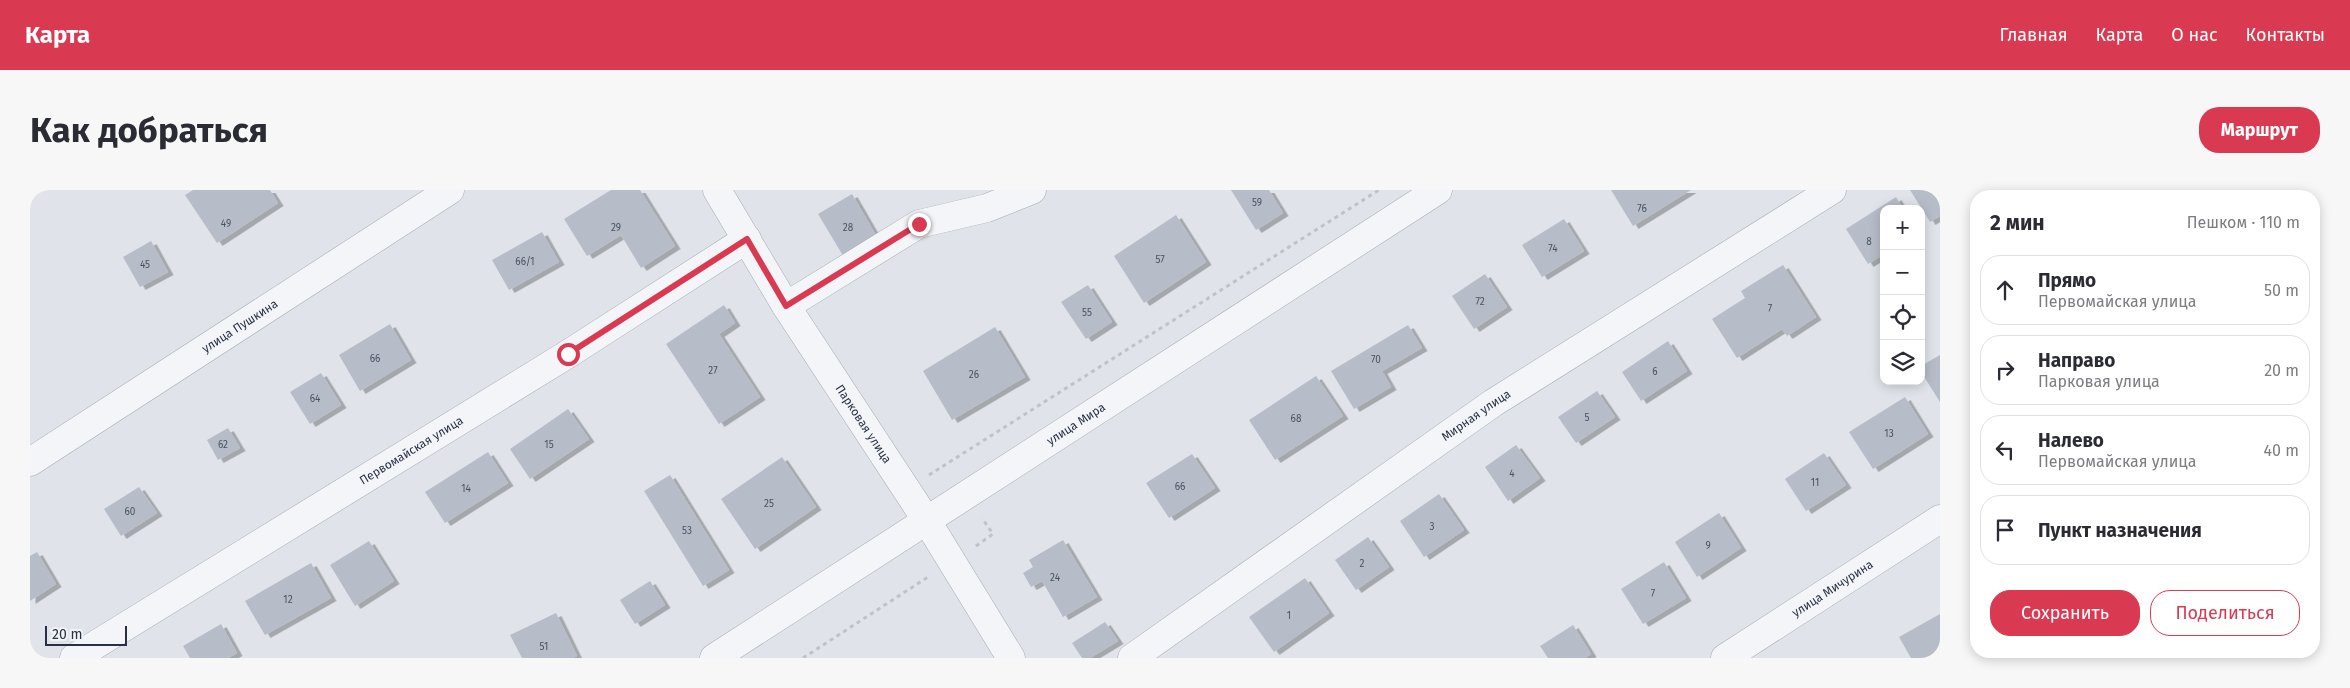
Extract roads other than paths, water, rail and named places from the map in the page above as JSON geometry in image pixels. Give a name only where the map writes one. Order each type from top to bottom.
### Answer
[{"type":"street","name":"улица Пушкина","points":[[30,462],[450,190]]},
{"type":"street","name":"Парковая улица","points":[[717,190],[786,306],[927,521],[1011,658]]},
{"type":"street","points":[[786,306],[919,224],[987,208],[1032,190]]},
{"type":"street","name":"улица Мира","points":[[714,658],[1438,190]]},
{"type":"street","name":"Мирная улица","points":[[1132,658],[1493,403],[1832,190]]},
{"type":"street","name":"Первомайская улица","points":[[74,658],[568,354],[747,239]]},
{"type":"street","name":"улица Мичурина","points":[[1725,658],[1940,519]]}]
